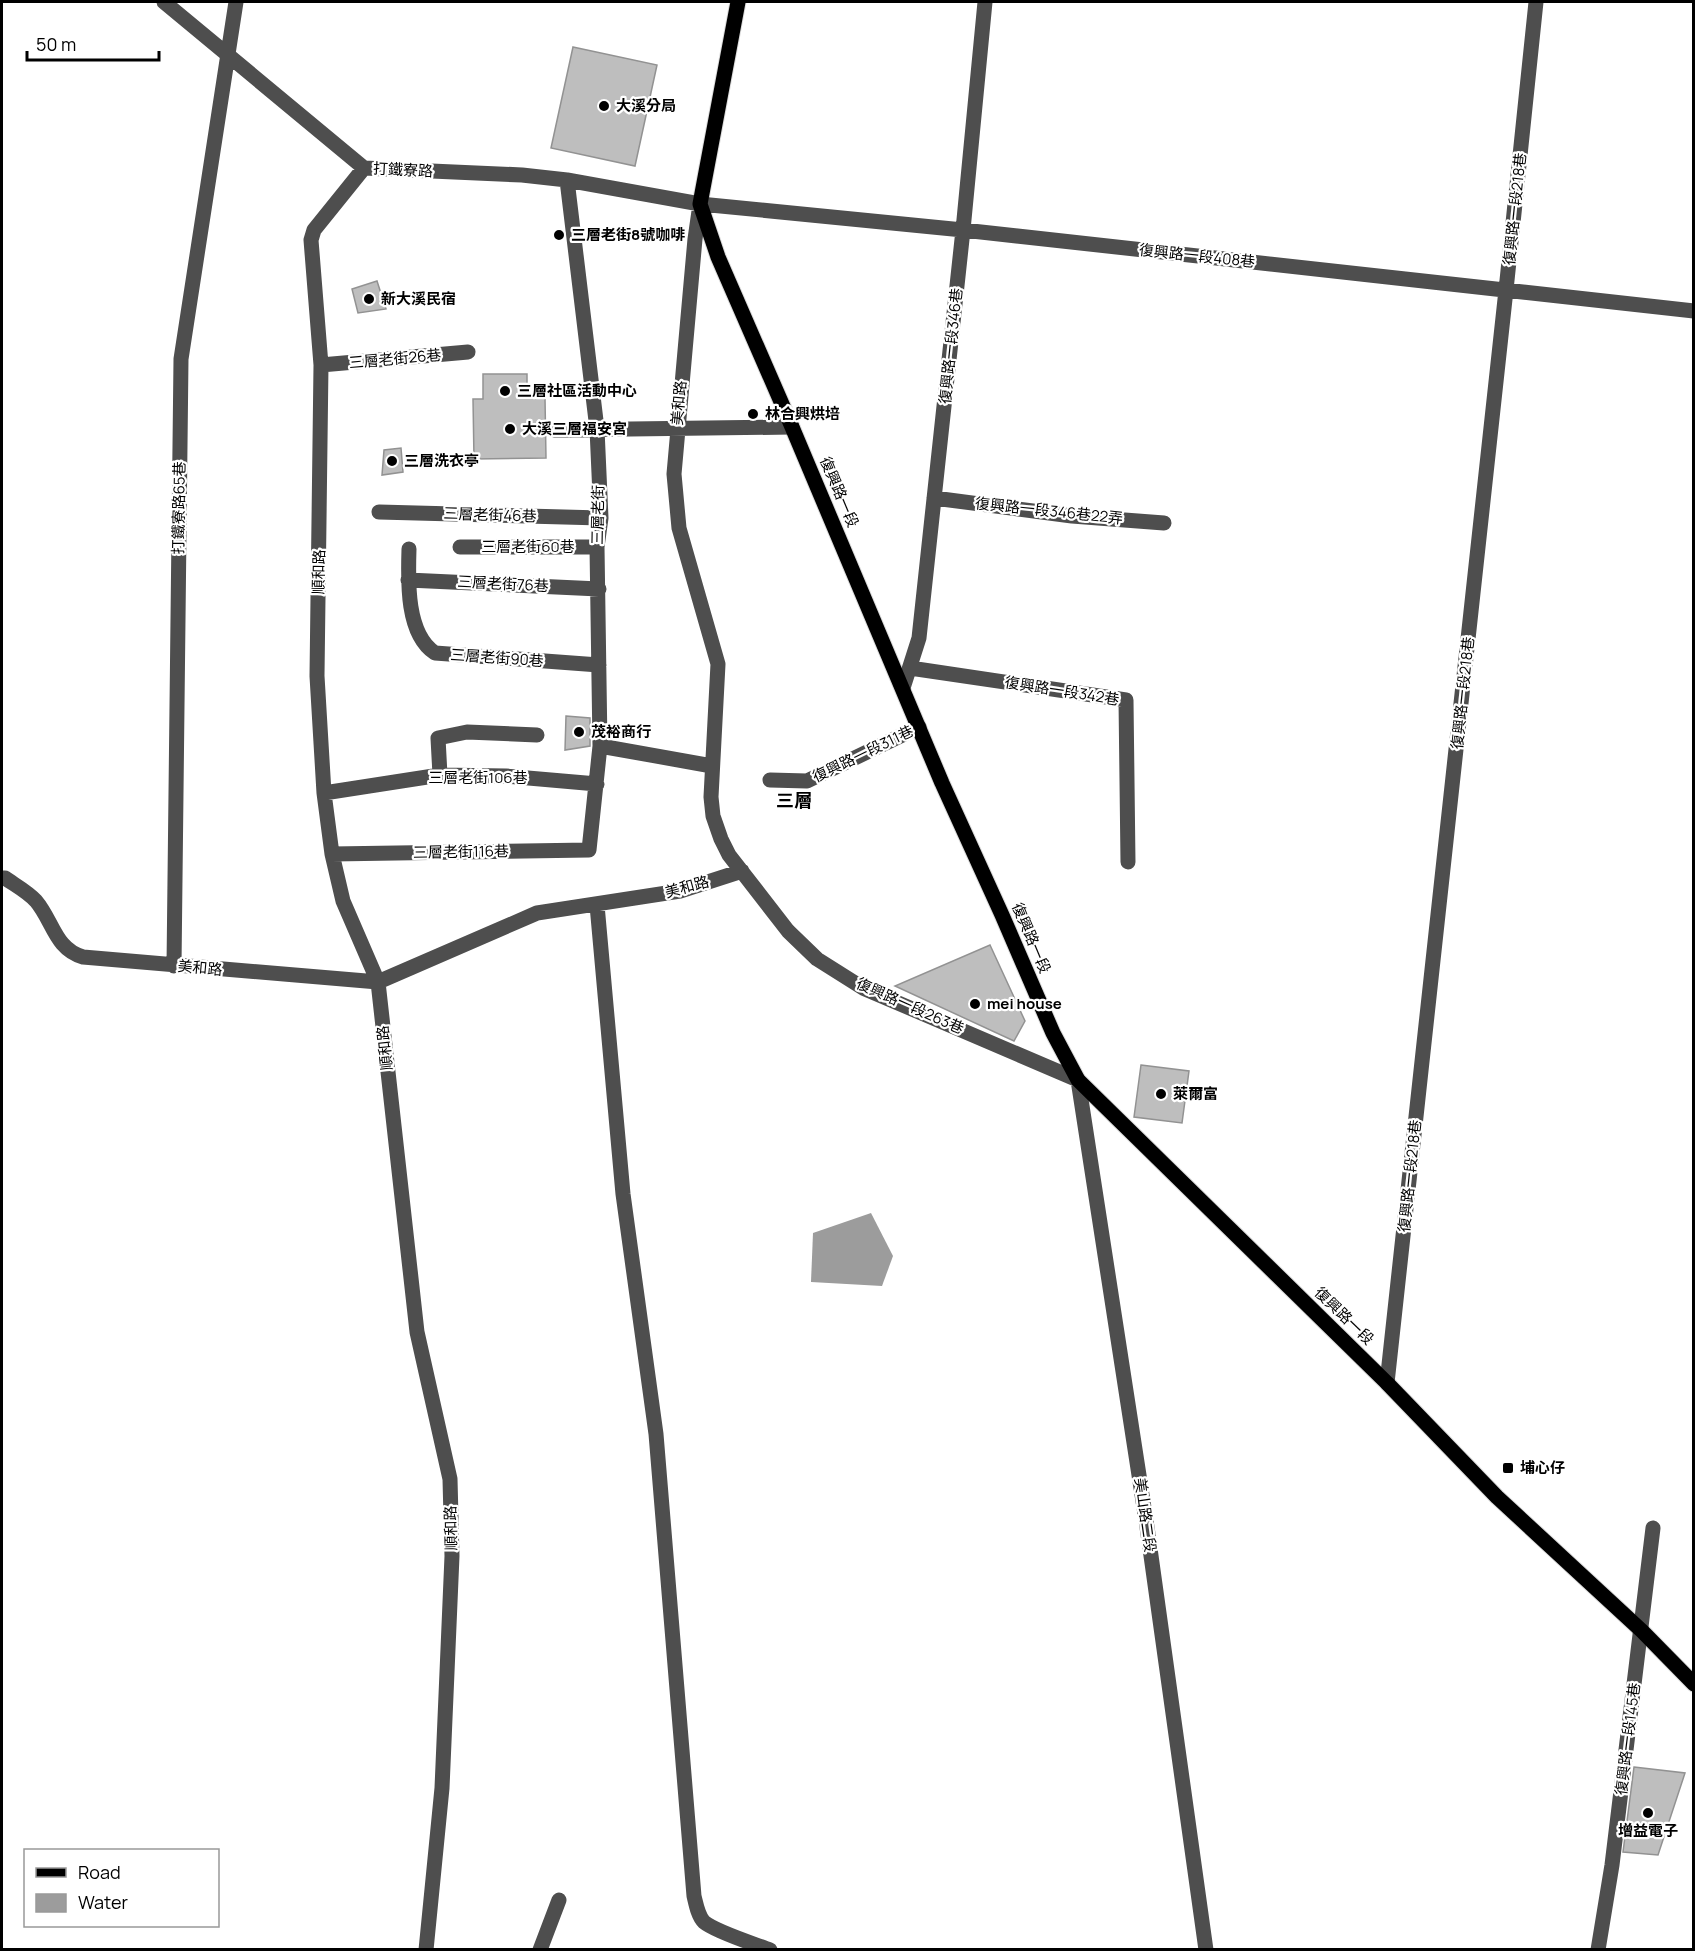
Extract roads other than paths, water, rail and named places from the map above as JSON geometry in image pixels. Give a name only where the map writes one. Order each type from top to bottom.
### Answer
[{"type":"main road","name":"復興路一段","points":[[738,2],[700,204],[718,257],[919,727],[1053,1033],[1078,1080],[1388,1383],[1497,1497],[1642,1631],[1694,1684]]},
{"type":"street","name":"打鐵寮路","points":[[164,2],[364,168],[522,175],[567,180],[700,204]]},
{"type":"street","name":"打鐵寮路65巷","points":[[174,966],[181,359],[236,2]]},
{"type":"street","name":"復興路一段346巷","points":[[903,688],[919,639],[985,2]]},
{"type":"street","name":"復興路一段218巷","points":[[1388,1383],[1536,2]]},
{"type":"street","name":"順和路","points":[[364,168],[312,235],[321,365],[317,676],[324,793],[332,854],[343,901],[378,982],[417,1332],[450,1479],[452,1556],[442,1788],[426,1950]]},
{"type":"street","name":"三層老街","points":[[567,180],[597,429],[601,518],[597,547],[600,746],[589,850]]},
{"type":"street","name":"復興路一段408巷","points":[[700,204],[963,230],[1694,311]]},
{"type":"street","name":"美和路","points":[[2,878],[36,901],[62,945],[72,954],[174,966],[378,982],[537,913],[680,891],[742,871],[729,855],[713,816],[712,766],[718,664],[680,528],[674,474],[700,204]]},
{"type":"street","name":"三層老街26巷","points":[[321,365],[468,352]]},
{"type":"street","points":[[554,430],[792,427]]},
{"type":"street","name":"復興路一段346巷22弄","points":[[934,498],[1072,516],[1164,523]]},
{"type":"street","name":"三層老街46巷","points":[[379,512],[601,518]]},
{"type":"street","name":"三層老街60巷","points":[[460,547],[597,547]]},
{"type":"street","name":"三層老街90巷","points":[[409,549],[408,580],[411,608],[417,629],[427,648],[435,653],[599,665]]},
{"type":"street","name":"三層老街76巷","points":[[408,580],[599,589]]},
{"type":"street","name":"復興路一段342巷","points":[[910,668],[1126,700],[1128,862]]},
{"type":"street","name":"復興路一段311巷","points":[[770,780],[807,781],[919,727]]},
{"type":"street","points":[[440,775],[438,738],[467,732],[537,735]]},
{"type":"street","points":[[600,746],[712,766]]},
{"type":"street","name":"三層老街106巷","points":[[324,793],[440,775],[506,776],[597,784]]},
{"type":"street","name":"三層老街116巷","points":[[332,854],[589,850]]},
{"type":"street","name":"復興路一段263巷","points":[[742,871],[788,931],[817,959],[863,988],[1078,1080]]},
{"type":"street","points":[[597,905],[623,1194],[656,1434],[694,1896],[704,1922],[770,1950]]},
{"type":"street","name":"美山路二段","points":[[1078,1080],[1147,1527],[1206,1950]]},
{"type":"street","name":"復興路一段145巷","points":[[1598,1950],[1612,1865],[1653,1528]]},
{"type":"street","points":[[540,1950],[559,1900]]},
{"type":"water","points":[[871,1213],[893,1256],[882,1286],[811,1282],[813,1233]]},
{"type":"place","name":"大溪分局","points":[[604,106]]},
{"type":"place","name":"三層老街8號咖啡","points":[[559,235]]},
{"type":"place","name":"新大溪民宿","points":[[369,299]]},
{"type":"place","name":"三層社區活動中心","points":[[505,391]]},
{"type":"place","name":"林合興烘培","points":[[753,414]]},
{"type":"place","name":"大溪三層福安宮","points":[[510,429]]},
{"type":"place","name":"三層洗衣亭","points":[[392,461]]},
{"type":"place","name":"茂裕商行","points":[[579,732]]},
{"type":"place","name":"mei house","points":[[975,1004]]},
{"type":"place","name":"萊爾富","points":[[1161,1094]]},
{"type":"place","name":"埔心仔","points":[[1508,1468]]},
{"type":"place","name":"增益電子","points":[[1648,1813]]},
{"type":"district","name":"三層","points":[[794,801]]}]
